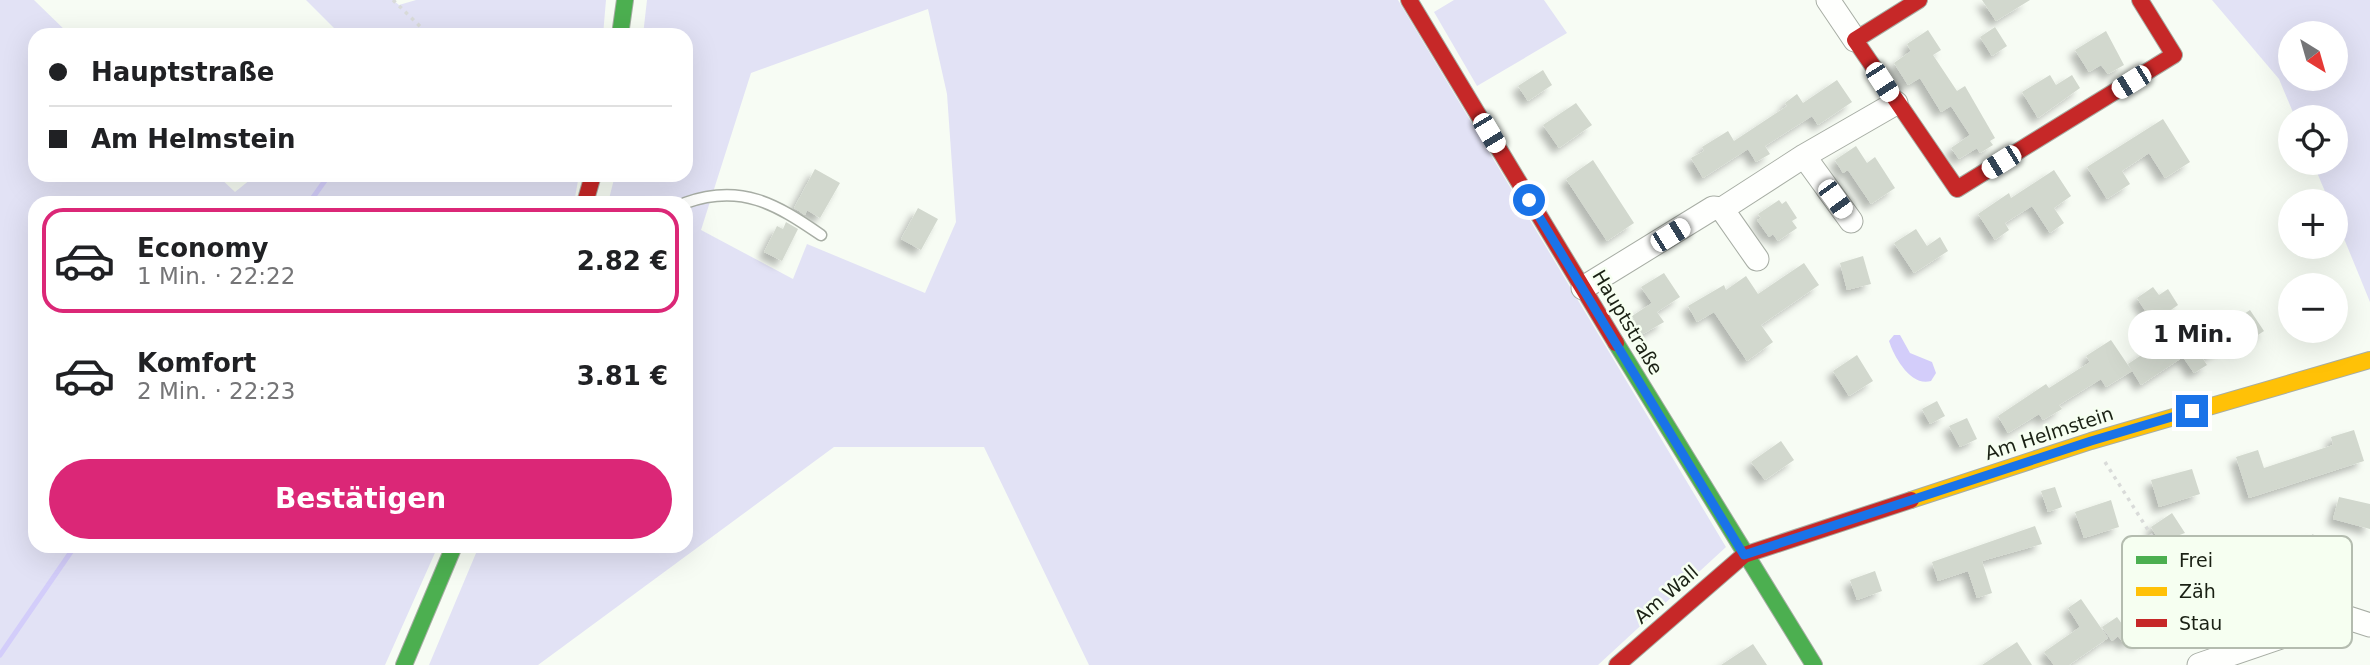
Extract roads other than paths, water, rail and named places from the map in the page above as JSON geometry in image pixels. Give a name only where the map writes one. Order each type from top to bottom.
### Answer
[{"type":"street","points":[[621,28],[625,0]]},
{"type":"street","name":"Hauptstraße","points":[[1409,0],[1744,555],[1814,665]]},
{"type":"street","points":[[1828,0],[1957,189],[2174,55],[2140,0]]},
{"type":"street","points":[[1855,40],[1919,0]]},
{"type":"street","points":[[1583,288],[1713,208],[1723,209],[1804,156],[1896,103]]},
{"type":"street","points":[[1804,156],[1851,220]]},
{"type":"street","points":[[1723,209],[1756,259]]},
{"type":"street","name":"Am Helmstein","points":[[1744,555],[2091,441],[2370,360]]},
{"type":"street","points":[[404,665],[451,553]]},
{"type":"street","name":"Am Wall","points":[[1617,665],[1744,555]]},
{"type":"street","points":[[2352,619],[2370,625]]},
{"type":"street","points":[[2199,665],[2248,648]]},
{"type":"lane","points":[[693,200],[700,197],[746,195],[778,206],[821,234]]},
{"type":"waterway","points":[[314,196],[324,182]]},
{"type":"waterway","points":[[0,655],[70,553]]}]
